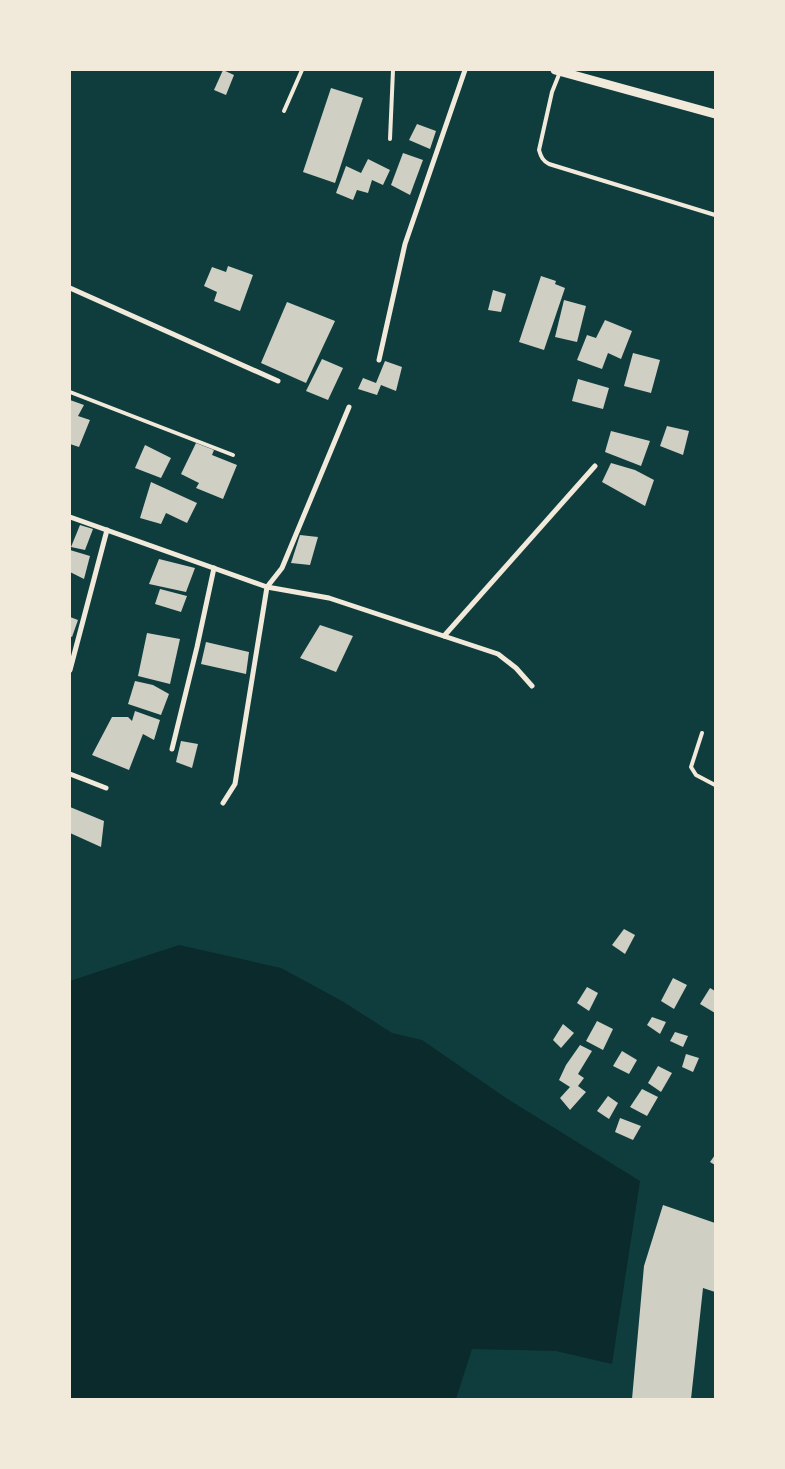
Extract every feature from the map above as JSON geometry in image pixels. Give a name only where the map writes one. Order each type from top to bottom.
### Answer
[{"type":"street","points":[[379,360],[405,244],[465,70]]},
{"type":"street","points":[[557,71],[715,114]]},
{"type":"street","points":[[70,288],[278,381]]},
{"type":"street","points":[[223,804],[235,784],[267,587],[282,568],[349,408]]},
{"type":"street","points":[[444,636],[595,466]]},
{"type":"street","points":[[70,517],[267,587],[329,598],[498,654],[516,668],[532,686]]},
{"type":"street","points":[[70,670],[107,530]]},
{"type":"street","points":[[172,749],[214,568]]},
{"type":"street","points":[[70,774],[106,788]]},
{"type":"lane","points":[[284,110],[302,70]]},
{"type":"lane","points":[[390,139],[393,70]]},
{"type":"lane","points":[[557,71],[539,150],[544,162],[715,215]]},
{"type":"lane","points":[[70,392],[233,455]]},
{"type":"lane","points":[[702,733],[691,766],[696,775],[715,785]]},
{"type":"water","points":[[179,945],[281,968],[342,1001],[392,1033],[422,1040],[506,1098],[640,1181],[612,1364],[556,1351],[472,1349],[456,1399],[70,1399],[70,981]]},
{"type":"building","points":[[223,70],[234,75],[226,95],[214,90]]},
{"type":"building","points":[[331,88],[363,98],[335,183],[303,172]]},
{"type":"building","points":[[417,124],[436,131],[430,149],[409,140]]},
{"type":"building","points":[[403,153],[423,160],[410,195],[391,185]]},
{"type":"building","points":[[368,159],[390,170],[383,185],[372,180],[368,193],[357,190],[353,200],[336,193],[346,166],[361,173]]},
{"type":"building","points":[[228,266],[253,275],[240,311],[214,301],[217,292],[204,286],[212,267],[226,272]]},
{"type":"building","points":[[541,276],[556,281],[555,284],[565,288],[544,350],[519,342]]},
{"type":"building","points":[[493,290],[506,294],[501,312],[488,310]]},
{"type":"building","points":[[564,300],[586,306],[577,342],[555,337]]},
{"type":"building","points":[[287,302],[335,321],[306,383],[261,363]]},
{"type":"building","points":[[605,320],[632,331],[621,359],[608,353],[602,369],[577,360],[587,335],[596,338]]},
{"type":"building","points":[[633,353],[660,360],[651,393],[624,386]]},
{"type":"building","points":[[322,359],[343,368],[328,400],[306,391]]},
{"type":"building","points":[[385,361],[402,367],[396,391],[381,385],[377,395],[358,389],[363,378],[376,383]]},
{"type":"building","points":[[578,379],[609,388],[603,409],[572,401]]},
{"type":"building","points":[[70,400],[84,405],[78,416],[90,420],[79,447],[70,444]]},
{"type":"building","points":[[667,426],[689,431],[683,455],[660,446]]},
{"type":"building","points":[[611,431],[650,441],[641,466],[605,452]]},
{"type":"building","points":[[196,443],[214,450],[212,455],[237,465],[223,499],[196,488],[199,483],[181,474]]},
{"type":"building","points":[[145,445],[171,458],[161,478],[135,468]]},
{"type":"building","points":[[611,463],[635,470],[654,480],[645,506],[602,482]]},
{"type":"building","points":[[151,482],[197,503],[187,523],[166,513],[161,524],[140,518]]},
{"type":"building","points":[[80,525],[93,529],[85,550],[71,547]]},
{"type":"building","points":[[300,535],[318,537],[310,565],[291,563]]},
{"type":"building","points":[[70,550],[90,556],[84,579],[70,572]]},
{"type":"building","points":[[159,559],[195,568],[186,592],[149,584]]},
{"type":"building","points":[[160,589],[187,596],[181,612],[155,604]]},
{"type":"building","points":[[70,617],[78,620],[72,637],[70,636]]},
{"type":"building","points":[[320,625],[353,636],[336,672],[300,658]]},
{"type":"building","points":[[147,633],[180,639],[170,684],[138,676]]},
{"type":"building","points":[[206,642],[249,652],[246,674],[201,664]]},
{"type":"building","points":[[135,681],[153,685],[169,694],[161,715],[128,704]]},
{"type":"building","points":[[135,711],[160,720],[154,740],[143,734],[129,770],[92,755],[112,717],[128,717],[132,721]]},
{"type":"building","points":[[181,741],[198,744],[192,768],[176,762]]},
{"type":"building","points":[[70,807],[104,821],[101,847],[70,833]]},
{"type":"building","points":[[624,929],[635,935],[625,954],[612,945]]},
{"type":"building","points":[[673,978],[687,985],[674,1009],[661,1001]]},
{"type":"building","points":[[587,987],[598,993],[589,1011],[577,1003]]},
{"type":"building","points":[[710,988],[715,991],[715,1013],[700,1004]]},
{"type":"building","points":[[652,1017],[666,1022],[660,1034],[647,1025]]},
{"type":"building","points":[[597,1021],[613,1029],[603,1050],[586,1041]]},
{"type":"building","points":[[563,1024],[574,1033],[561,1048],[553,1040]]},
{"type":"building","points":[[675,1032],[688,1036],[683,1047],[670,1041]]},
{"type":"building","points":[[580,1045],[592,1051],[578,1074],[584,1078],[578,1086],[586,1092],[570,1110],[560,1098],[570,1087],[559,1080],[566,1065]]},
{"type":"building","points":[[622,1051],[637,1060],[629,1074],[613,1066]]},
{"type":"building","points":[[686,1054],[699,1058],[693,1072],[682,1067]]},
{"type":"building","points":[[658,1066],[672,1073],[661,1092],[648,1083]]},
{"type":"building","points":[[642,1089],[658,1097],[647,1116],[630,1107]]},
{"type":"building","points":[[608,1096],[618,1103],[609,1119],[597,1111]]},
{"type":"building","points":[[620,1118],[641,1126],[633,1140],[615,1132]]},
{"type":"building","points":[[715,1155],[715,1165],[710,1162]]},
{"type":"building","points":[[663,1205],[715,1223],[715,1292],[703,1288],[691,1399],[632,1399],[644,1266]]}]
